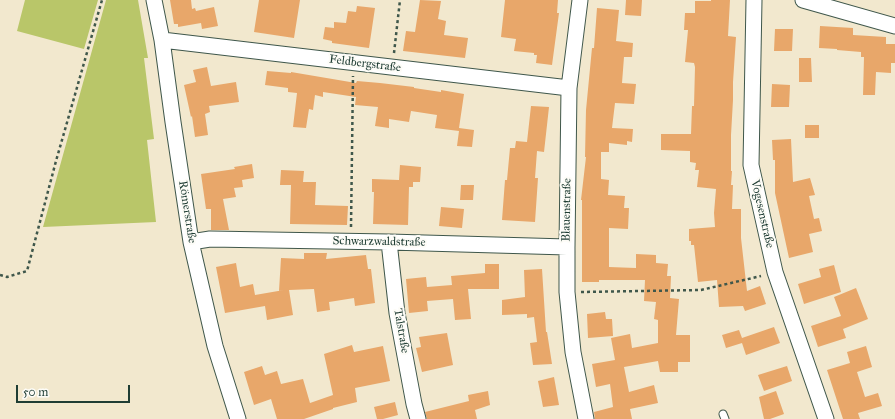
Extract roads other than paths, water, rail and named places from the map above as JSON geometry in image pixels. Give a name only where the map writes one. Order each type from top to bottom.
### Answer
[{"type":"street","name":"Römerstraße","points":[[154,0],[162,40],[191,242],[215,346],[238,419]]},
{"type":"street","name":"Blauenstraße","points":[[580,0],[569,88],[567,292],[573,352],[586,419]]},
{"type":"street","name":"Vogesenstraße","points":[[754,0],[751,165],[775,272],[826,419]]},
{"type":"street","points":[[803,0],[895,26]]},
{"type":"street","name":"Feldbergstraße","points":[[162,40],[569,88]]},
{"type":"street","name":"Schwarzwaldstraße","points":[[191,242],[210,239],[567,247]]},
{"type":"street","name":"Talstraße","points":[[389,242],[397,312],[418,419]]}]
